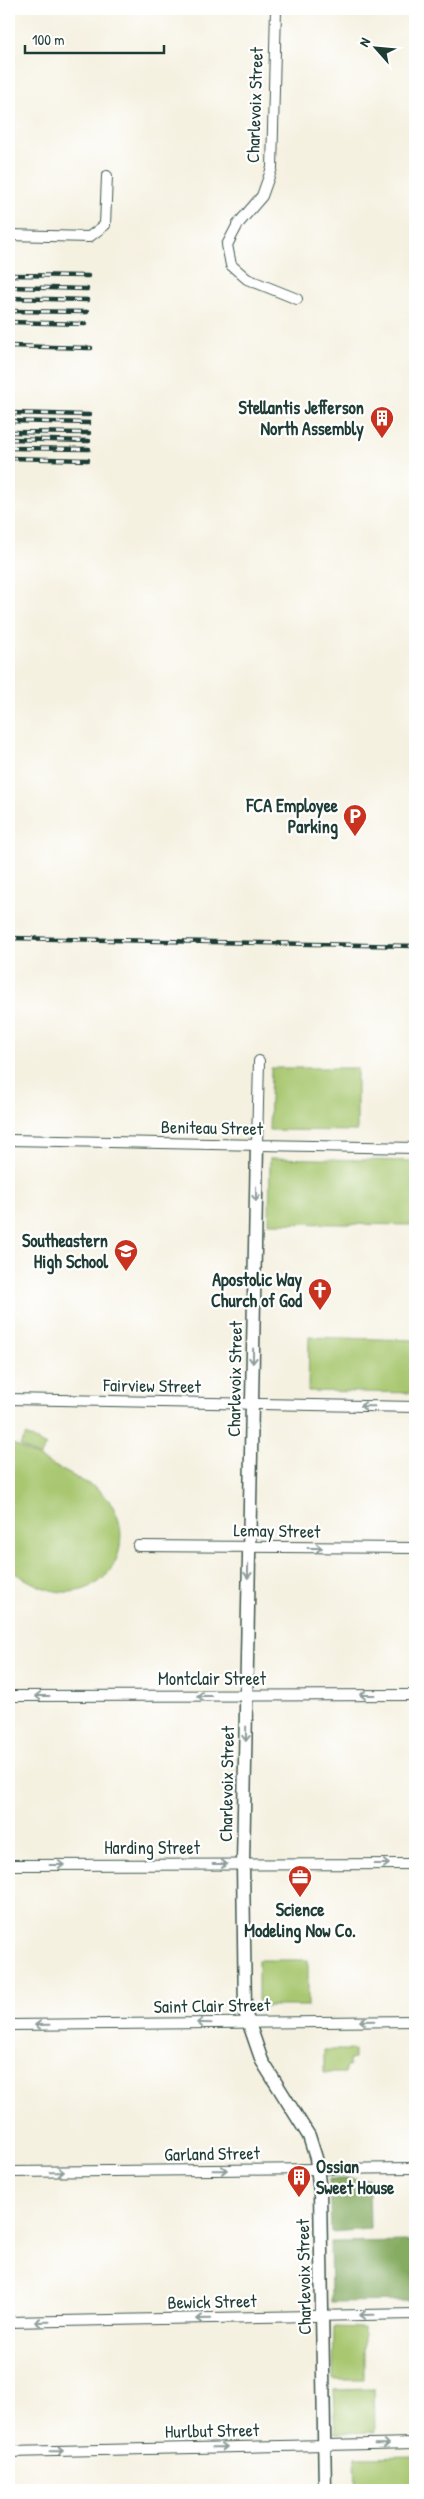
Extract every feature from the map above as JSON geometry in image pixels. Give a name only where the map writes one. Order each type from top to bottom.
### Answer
[{"type":"street","name":"Charlevoix Street","points":[[276,9],[272,168],[262,196],[238,224],[227,245],[231,265],[248,279],[297,299]]},
{"type":"street","points":[[9,235],[88,237],[99,232],[105,225],[107,176]]},
{"type":"street","name":"Charlevoix Street","points":[[259,1061],[243,1864],[245,2008],[247,2023],[262,2061],[309,2136],[318,2169],[325,2490]]},
{"type":"street","name":"Beniteau Street","points":[[9,1140],[415,1148]]},
{"type":"street","name":"Fairview Street","points":[[9,1399],[415,1408]]},
{"type":"street","name":"Lemay Street","points":[[138,1546],[415,1548]]},
{"type":"street","name":"Montclair Street","points":[[9,1696],[415,1695]]},
{"type":"street","name":"Harding Street","points":[[9,1865],[415,1864]]},
{"type":"street","name":"Saint Clair Street","points":[[9,2025],[415,2021]]},
{"type":"street","name":"Garland Street","points":[[9,2172],[415,2168]]},
{"type":"street","name":"Bewick Street","points":[[9,2322],[415,2314]]},
{"type":"street","name":"Hurlbut Street","points":[[9,2452],[415,2443]]},
{"type":"green space","points":[[271,1068],[357,1068],[357,1131],[269,1130]]},
{"type":"green space","points":[[270,1158],[415,1161],[415,1225],[269,1223]]},
{"type":"green space","points":[[309,1337],[415,1340],[415,1393],[308,1391]]},
{"type":"green space","points":[[26,1435],[46,1446],[40,1457],[20,1446]]},
{"type":"green space","points":[[9,1442],[96,1488],[109,1501],[118,1517],[121,1534],[119,1550],[113,1566],[102,1579],[88,1588],[61,1592],[37,1585],[9,1570]]},
{"type":"green space","points":[[258,1960],[308,1960],[308,2006],[258,2006]]},
{"type":"green space","points":[[324,2050],[354,2050],[354,2059],[349,2060],[349,2067],[345,2067],[345,2073],[324,2073]]},
{"type":"green space","points":[[329,2179],[369,2179],[370,2229],[331,2232]]},
{"type":"green space","points":[[414,2241],[414,2301],[331,2302],[330,2242]]},
{"type":"green space","points":[[334,2327],[364,2328],[364,2380],[333,2380]]},
{"type":"green space","points":[[374,2389],[375,2432],[336,2433],[334,2390]]},
{"type":"green space","points":[[415,2456],[415,2490],[356,2490],[355,2457]]},
{"type":"railway","points":[[9,275],[88,276]]},
{"type":"railway","points":[[9,287],[87,289]]},
{"type":"railway","points":[[9,298],[87,300]]},
{"type":"railway","points":[[9,311],[87,312]]},
{"type":"railway","points":[[9,322],[85,324]]},
{"type":"railway","points":[[9,346],[91,348]]},
{"type":"railway","points":[[9,413],[89,415]]},
{"type":"railway","points":[[9,421],[89,423]]},
{"type":"railway","points":[[9,432],[89,433]]},
{"type":"railway","points":[[9,439],[89,441]]},
{"type":"railway","points":[[9,448],[89,449]]},
{"type":"railway","points":[[9,458],[88,460]]},
{"type":"railway","points":[[9,938],[415,946]]},
{"type":"place","name":"Stellantis Jefferson North Assembly","points":[[382,439]]},
{"type":"place","name":"FCA Employee Parking","points":[[355,837]]},
{"type":"place","name":"Southeastern High School","points":[[126,1272]]},
{"type":"place","name":"Apostolic Way Church of God","points":[[320,1311]]},
{"type":"place","name":"Science Modeling Now Co.","points":[[300,1898]]},
{"type":"place","name":"Ossian Sweet House","points":[[299,2198]]}]
